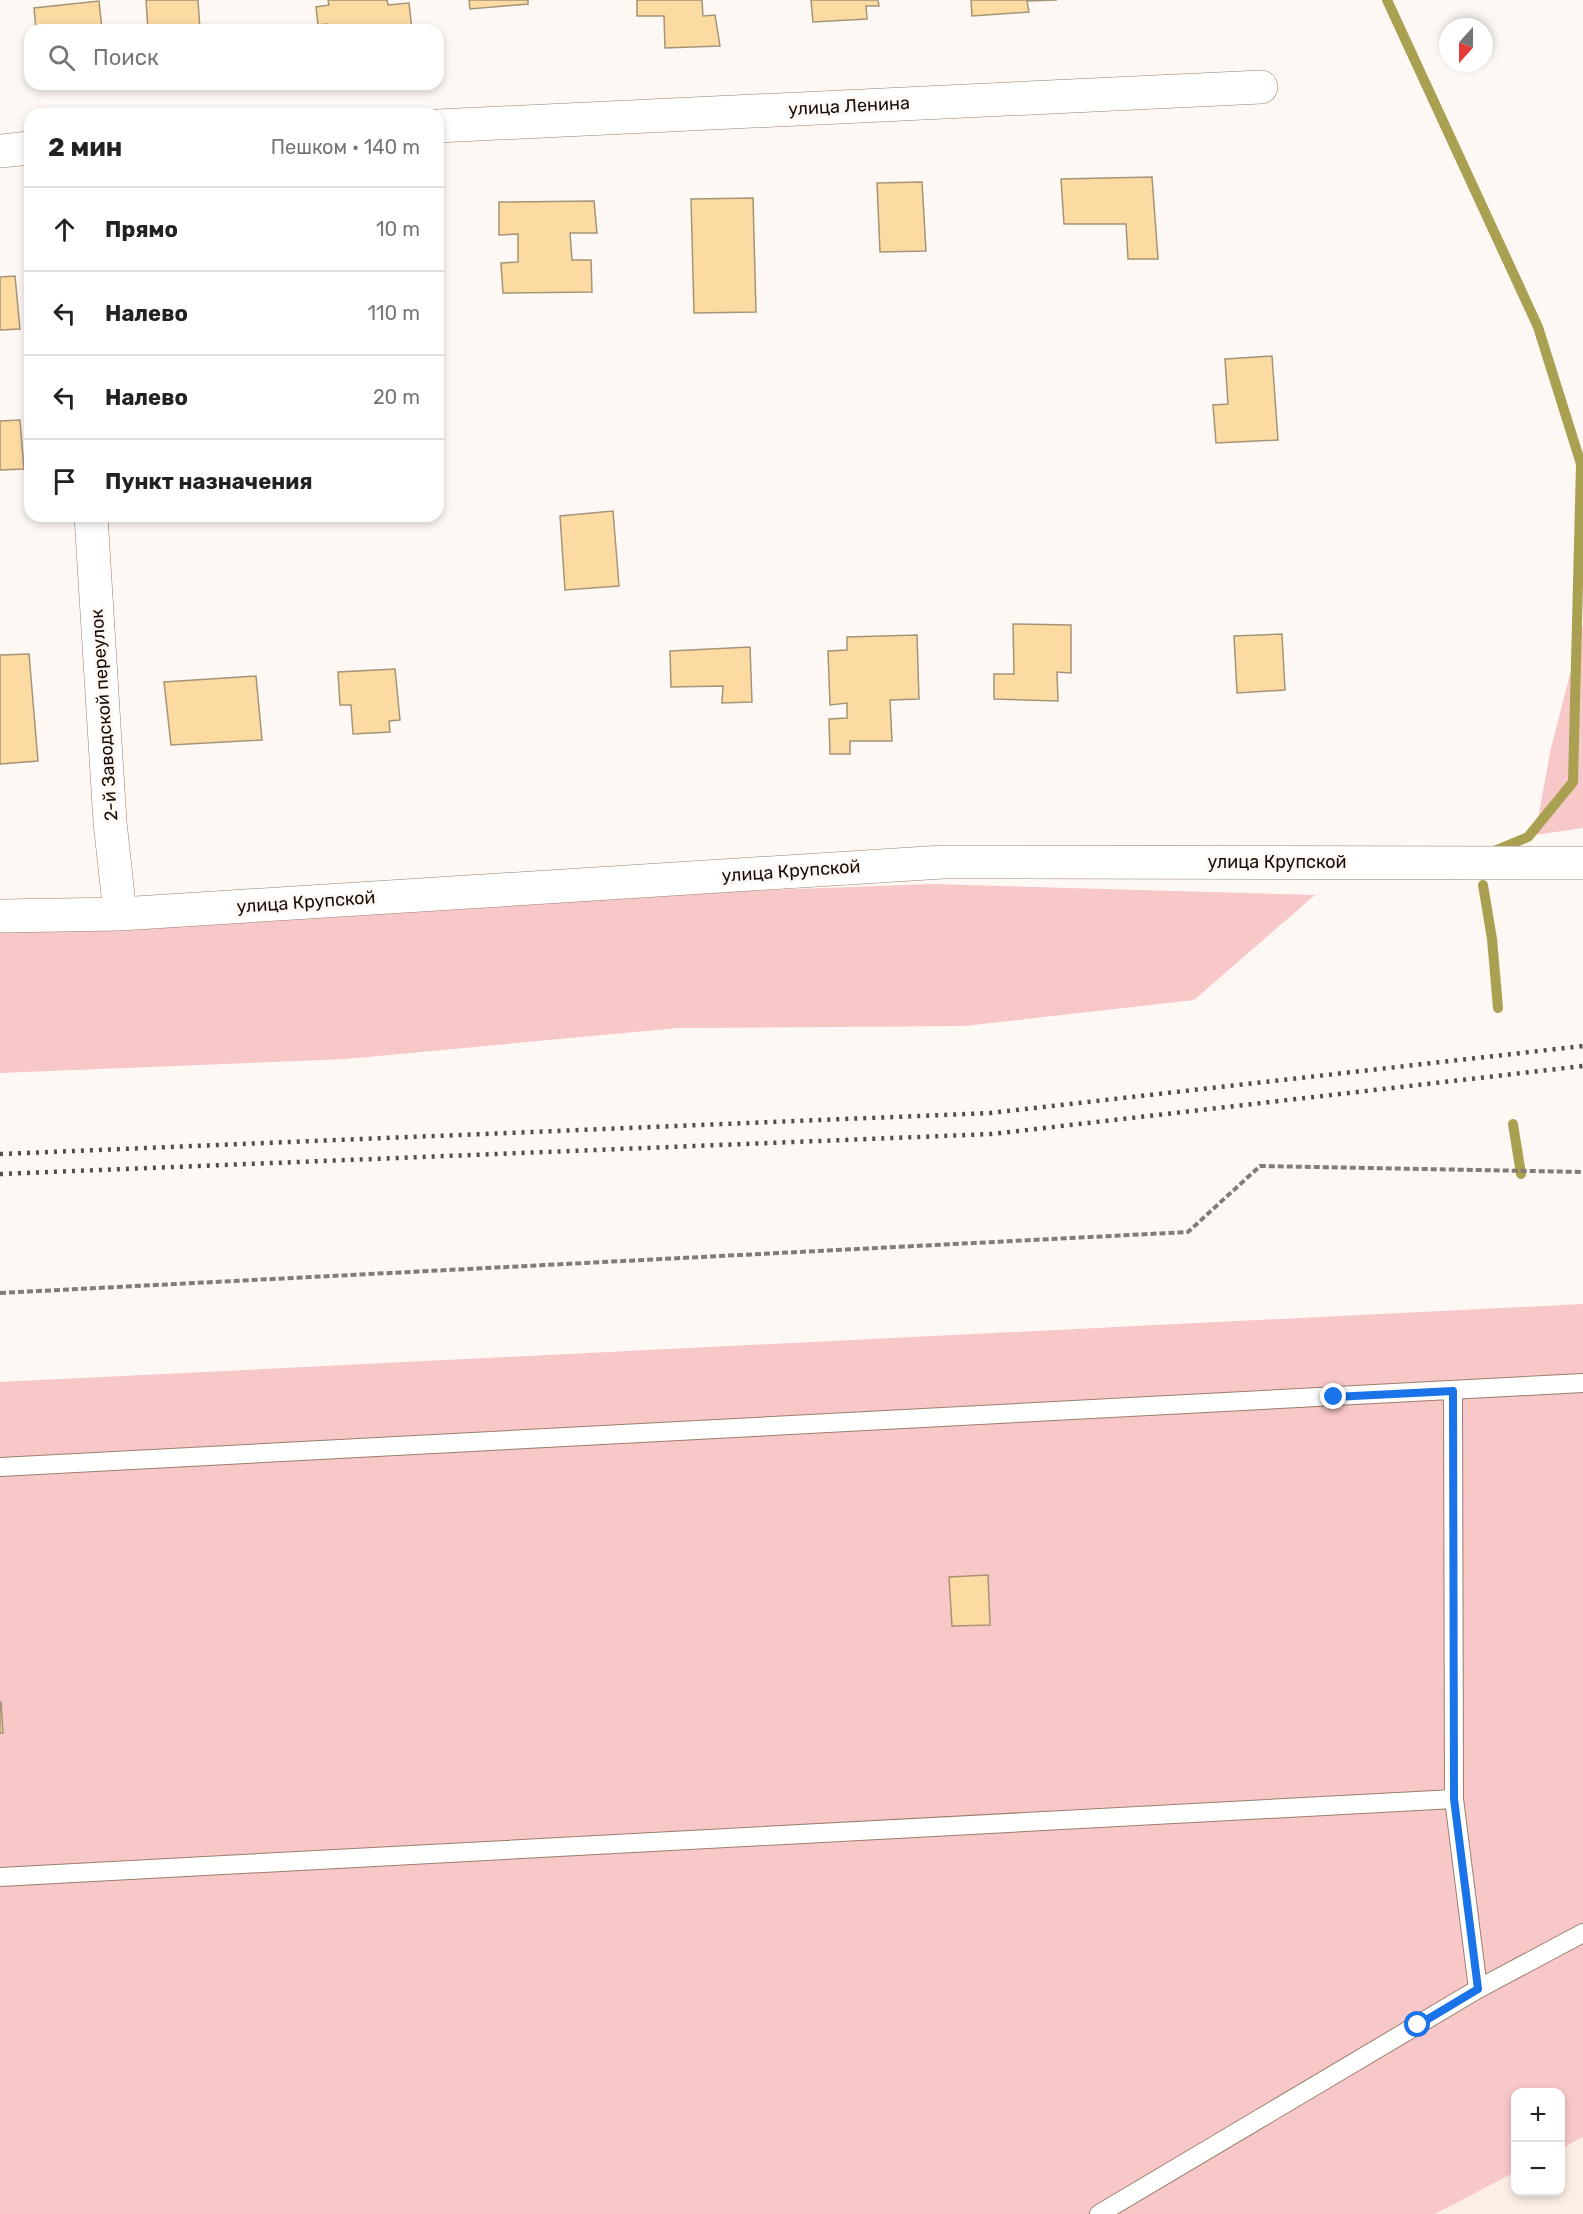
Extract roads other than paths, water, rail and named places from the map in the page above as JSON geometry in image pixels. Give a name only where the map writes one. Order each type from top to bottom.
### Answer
[{"type":"street","name":"улица Ленина","points":[[444,126],[1261,87]]},
{"type":"street","points":[[0,151],[24,149]]},
{"type":"street","name":"2-й Заводской переулок","points":[[91,522],[110,822],[120,914]]},
{"type":"street","name":"улица Крупской","points":[[0,916],[120,914],[943,862],[1583,863]]},
{"type":"lane","points":[[0,1467],[1583,1383]]},
{"type":"lane","points":[[1453,1391],[1454,1799],[1478,1989]]},
{"type":"lane","points":[[0,1877],[1454,1799]]},
{"type":"lane","points":[[1099,2214],[1478,1989],[1583,1933]]},
{"type":"waterway","points":[[1387,0],[1538,327],[1581,464],[1573,782],[1528,837],[1494,851]]},
{"type":"waterway","points":[[1483,885],[1492,939],[1498,1008]]},
{"type":"waterway","points":[[1513,1124],[1521,1174]]},
{"type":"railway","points":[[0,1154],[990,1113],[1583,1046]]},
{"type":"railway","points":[[0,1174],[992,1134],[1583,1066]]}]
